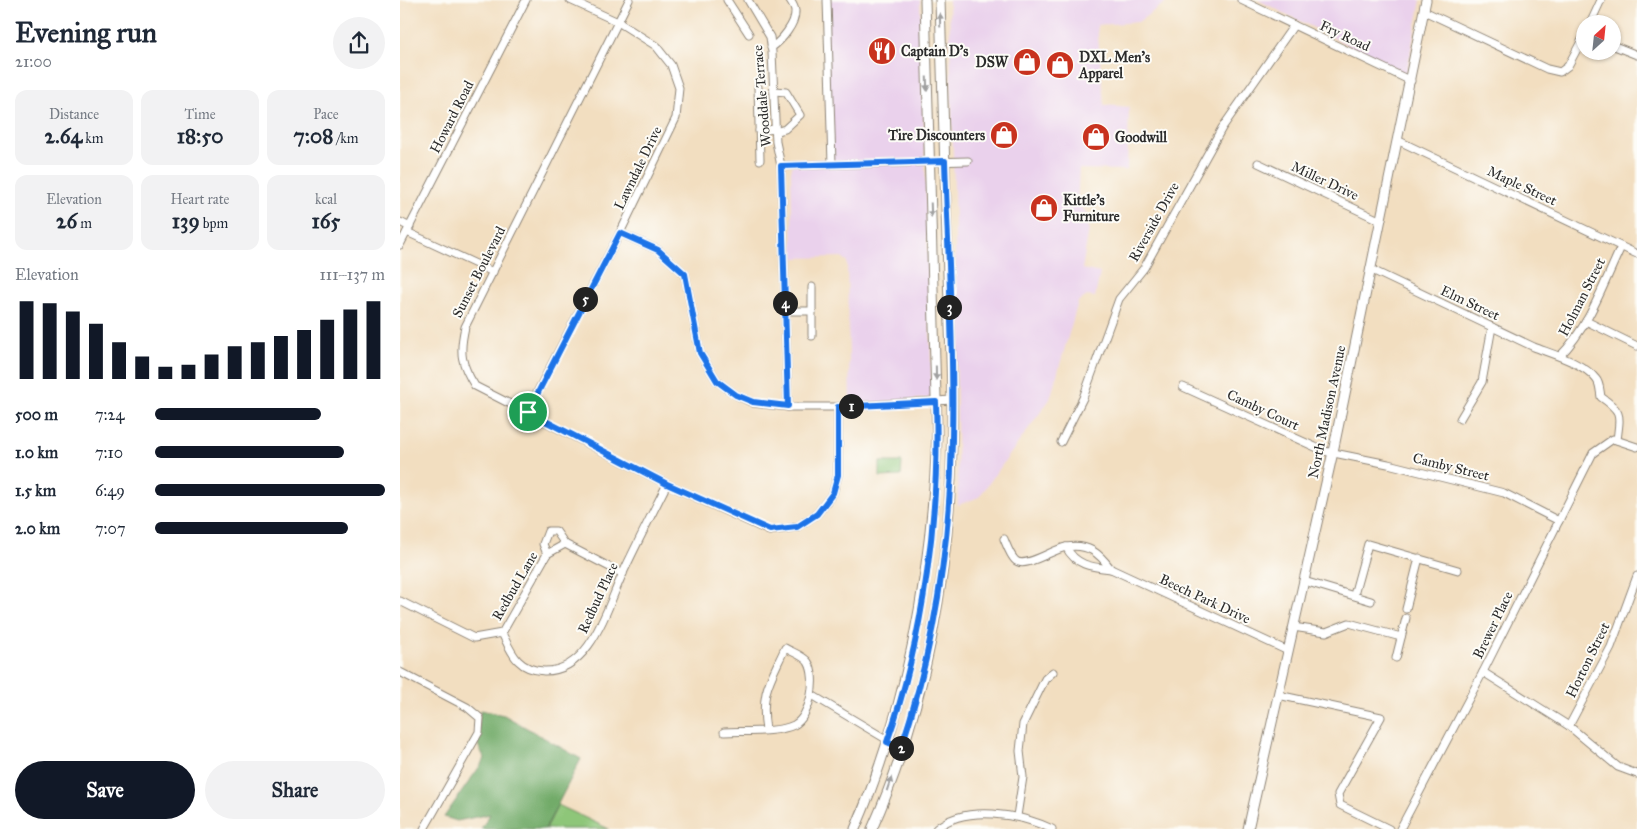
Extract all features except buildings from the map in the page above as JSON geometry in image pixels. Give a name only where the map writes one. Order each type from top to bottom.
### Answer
[{"type":"main road","points":[[855,829],[883,759],[895,720],[920,613],[933,515],[937,434],[925,0]]},
{"type":"main road","points":[[872,829],[901,748],[930,640],[944,555],[949,510],[952,400],[940,0]]},
{"type":"main road","name":"North Madison Avenue","points":[[1248,829],[1333,452],[1397,140],[1411,81],[1426,0]]},
{"type":"street","name":"Howard Road","points":[[400,246],[526,0]]},
{"type":"street","name":"Lawndale Drive","points":[[528,412],[620,233],[676,118],[679,88],[671,65],[656,46],[618,22],[570,0]]},
{"type":"street","name":"Sunset Boulevard","points":[[629,0],[465,327],[460,347],[464,368],[475,386],[667,484],[770,530],[797,527],[817,514],[833,493],[838,475],[838,407]]},
{"type":"street","points":[[727,0],[749,34]]},
{"type":"street","name":"Wooddale Terrace","points":[[748,0],[770,37],[772,48],[775,130],[781,166],[788,406]]},
{"type":"street","points":[[772,48],[781,41],[794,18],[795,11],[790,0]]},
{"type":"street","points":[[827,0],[832,164]]},
{"type":"street","name":"Fry Road","points":[[1242,0],[1411,81]]},
{"type":"street","points":[[1594,15],[1601,0]]},
{"type":"street","points":[[1424,10],[1547,69],[1560,72],[1568,66],[1576,51]]},
{"type":"street","name":"Riverside Drive","points":[[1061,442],[1083,398],[1118,302],[1144,268],[1222,128],[1294,25]]},
{"type":"street","points":[[1621,49],[1637,55]]},
{"type":"street","points":[[758,87],[760,160]]},
{"type":"street","points":[[759,131],[785,129],[800,115],[786,92],[774,91]]},
{"type":"street","name":"Maple Street","points":[[1397,140],[1637,254]]},
{"type":"street","points":[[781,166],[968,160]]},
{"type":"street","name":"Miller Drive","points":[[1258,163],[1381,221]]},
{"type":"street","points":[[400,222],[409,229],[493,272]]},
{"type":"street","points":[[620,233],[658,250],[685,274],[700,353],[717,381],[736,395],[753,402],[788,406],[838,407],[952,400]]},
{"type":"street","name":"Holman Street","points":[[1560,356],[1570,346],[1586,320],[1621,246]]},
{"type":"street","name":"Elm Street","points":[[1370,269],[1534,347],[1560,356],[1598,380],[1601,398],[1616,407],[1618,415],[1615,440]]},
{"type":"street","points":[[812,287],[812,336]]},
{"type":"street","points":[[786,311],[812,311]]},
{"type":"street","points":[[1586,320],[1637,346]]},
{"type":"street","points":[[1460,419],[1482,382],[1492,327]]},
{"type":"street","name":"Camby Court","points":[[1183,387],[1324,452],[1333,452]]},
{"type":"street","points":[[1615,440],[1637,447]]},
{"type":"street","name":"Brewer Place","points":[[1400,829],[1484,672],[1592,453],[1615,440]]},
{"type":"street","name":"Camby Street","points":[[1333,452],[1504,493],[1559,520]]},
{"type":"street","name":"Redbud Place","points":[[502,633],[514,660],[536,670],[554,671],[572,662],[588,647],[602,621],[667,484]]},
{"type":"street","points":[[547,554],[543,544],[548,531],[556,531],[565,544],[623,574]]},
{"type":"street","name":"Beech Park Drive","points":[[1004,539],[1015,561],[1021,564],[1032,562],[1055,549],[1090,547],[1101,556],[1111,569]]},
{"type":"street","name":"Redbud Lane","points":[[400,601],[474,638],[502,633],[547,554],[565,544]]},
{"type":"street","points":[[1354,596],[1368,544],[1458,570]]},
{"type":"street","name":"Beech Park Drive","points":[[1066,547],[1077,561],[1088,567],[1111,569],[1288,651]]},
{"type":"street","points":[[1406,609],[1419,558]]},
{"type":"street","name":"Horton Street","points":[[1569,726],[1611,647],[1637,576]]},
{"type":"street","points":[[1304,581],[1371,601]]},
{"type":"street","points":[[1396,658],[1406,618]]},
{"type":"street","points":[[1293,627],[1326,632],[1348,623],[1401,637]]},
{"type":"street","points":[[724,732],[766,730],[784,729],[800,722],[812,696],[809,663],[785,648],[764,693],[763,710],[766,730]]},
{"type":"street","points":[[400,672],[466,707],[480,718],[479,732],[424,829]]},
{"type":"street","points":[[1017,816],[1023,777],[1020,751],[1023,724],[1045,679],[1053,672]]},
{"type":"street","points":[[1484,672],[1569,726],[1618,767],[1637,774]]},
{"type":"street","points":[[1278,695],[1381,718],[1338,794],[1340,805],[1389,829]]},
{"type":"street","points":[[812,696],[887,742],[901,748]]},
{"type":"street","points":[[936,829],[960,818],[996,814],[1017,816],[1052,829]]},
{"type":"shaded area","points":[[824,0],[920,0],[932,398],[850,405],[847,261],[842,257],[793,258],[791,171],[794,161],[828,159]]},
{"type":"shaded area","points":[[949,0],[1169,0],[1138,22],[1097,25],[1104,105],[1129,107],[1127,170],[1079,169],[1077,204],[1086,212],[1089,229],[1082,269],[1100,273],[1095,297],[1087,296],[1078,302],[1050,399],[979,497],[958,505],[955,225]]},
{"type":"shaded area","points":[[1258,0],[1421,0],[1406,74]]},
{"type":"green space","points":[[880,462],[902,462],[901,476],[880,477]]},
{"type":"green space","points":[[480,710],[504,715],[581,759],[545,829],[481,829],[490,814],[457,821],[444,817],[485,759],[478,745]]},
{"type":"green space","points":[[558,805],[609,829],[546,829]]},
{"type":"place","name":"Captain D's","points":[[882,51]]},
{"type":"place","name":"DSW","points":[[1027,62]]},
{"type":"place","name":"DXL Men's Apparel","points":[[1060,65]]},
{"type":"place","name":"Tire Discounters","points":[[1004,135]]},
{"type":"place","name":"Goodwill","points":[[1096,137]]},
{"type":"place","name":"Kittle's Furniture","points":[[1044,208]]},
{"type":"route","points":[[945,161],[952,400],[949,510],[936,610],[930,640],[912,715],[901,748],[887,742],[902,694],[923,593],[934,505],[937,434],[936,402],[838,407],[838,475],[833,493],[817,514],[797,527],[770,530],[667,484],[528,412],[620,233],[658,250],[685,274],[700,353],[717,381],[736,395],[753,402],[788,406],[781,166],[945,161]]}]
